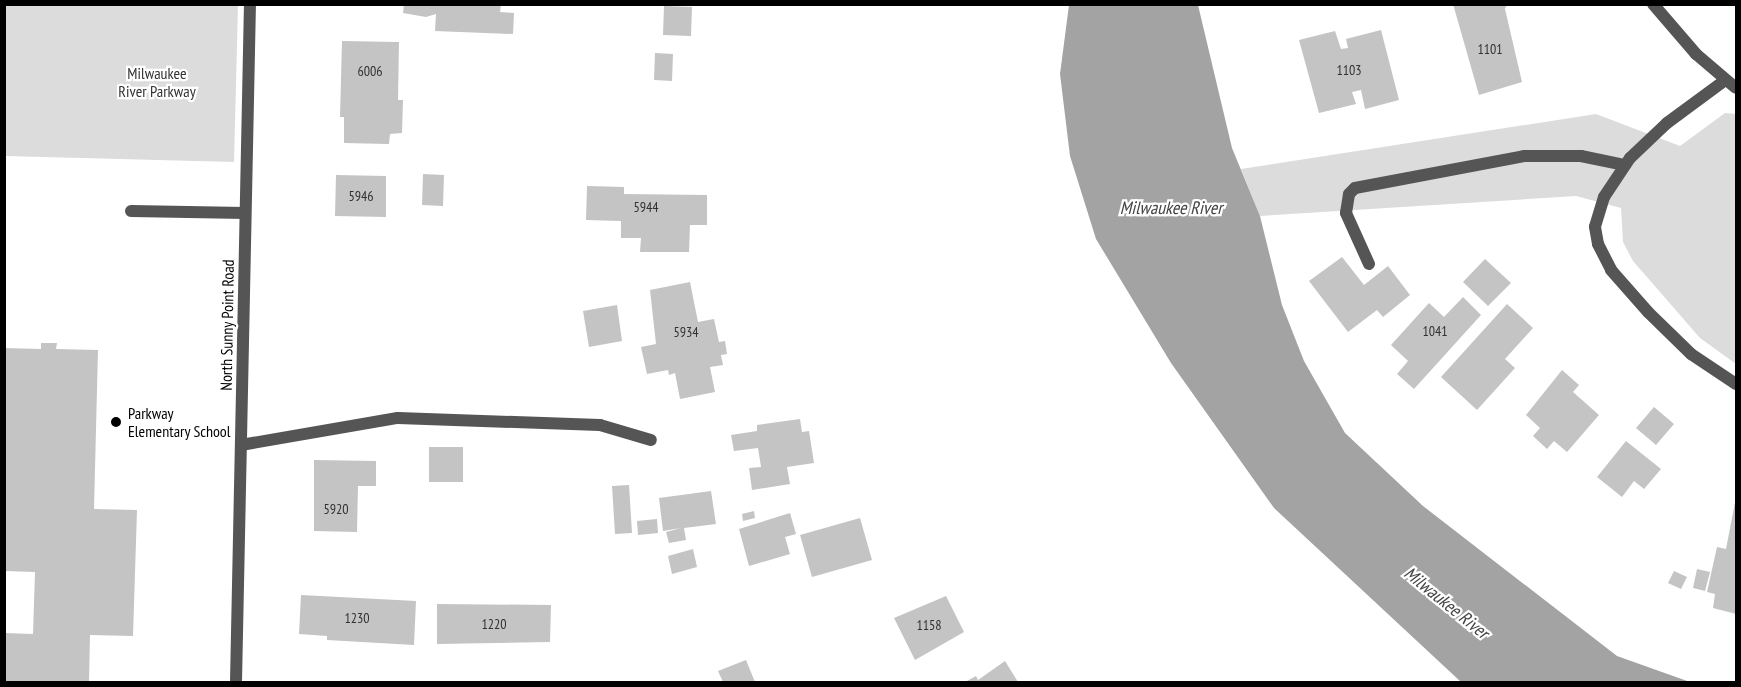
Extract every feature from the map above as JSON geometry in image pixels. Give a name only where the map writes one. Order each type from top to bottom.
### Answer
[{"type":"street","name":"North Sunny Point Road","points":[[236,682],[250,4]]},
{"type":"street","points":[[1653,4],[1724,81],[1737,88]]},
{"type":"street","points":[[1724,81],[1667,123],[1625,165],[1604,197],[1595,227],[1598,244],[1611,270],[1691,354],[1737,384]]},
{"type":"street","points":[[1369,264],[1346,213],[1349,194],[1355,188],[1524,156],[1581,156],[1625,165]]},
{"type":"street","points":[[131,211],[245,213]]},
{"type":"street","points":[[241,445],[398,418],[600,425],[651,440]]},
{"type":"green space","name":"Milwaukee River Parkway","points":[[5,4],[238,5],[234,162],[5,156]]},
{"type":"green space","points":[[1725,113],[1736,114],[1736,364],[1700,338],[1633,261],[1623,242],[1621,208],[1576,196],[1260,216],[1241,169],[1596,114],[1680,146]]},
{"type":"water","name":"Milwaukee River","points":[[1069,5],[1198,5],[1232,148],[1260,216],[1282,305],[1304,361],[1345,433],[1423,506],[1617,656],[1690,682],[1461,682],[1274,508],[1171,363],[1096,239],[1070,156],[1060,74]]},
{"type":"building","points":[[404,4],[501,4],[500,12],[514,13],[513,34],[435,31],[436,14],[426,17],[403,13]]},
{"type":"building","points":[[1453,4],[1507,4],[1505,9],[1522,82],[1479,95]]},
{"type":"building","points":[[664,6],[692,7],[691,36],[663,35]]},
{"type":"building","points":[[1381,30],[1399,100],[1365,109],[1361,90],[1352,92],[1356,104],[1319,113],[1299,40],[1335,31],[1341,49],[1348,48],[1346,39]]},
{"type":"building","points":[[342,41],[399,42],[398,100],[403,100],[402,133],[390,134],[389,144],[344,143],[344,117],[340,117]]},
{"type":"building","points":[[655,53],[673,54],[672,81],[654,80]]},
{"type":"building","points":[[423,174],[444,175],[443,206],[422,205]]},
{"type":"building","points":[[336,175],[386,176],[386,217],[335,216]]},
{"type":"building","points":[[587,186],[624,187],[624,194],[707,195],[707,225],[690,225],[689,252],[640,252],[641,238],[621,238],[621,221],[586,220]]},
{"type":"building","points":[[1342,257],[1364,285],[1388,266],[1410,295],[1383,317],[1377,310],[1348,332],[1309,281]]},
{"type":"building","points":[[1485,259],[1511,283],[1488,306],[1463,282]]},
{"type":"building","points":[[690,282],[698,322],[714,319],[719,342],[725,341],[727,354],[721,355],[723,365],[710,367],[715,392],[680,399],[675,373],[669,375],[668,370],[647,374],[641,347],[656,344],[650,290]]},
{"type":"building","points":[[1463,297],[1481,315],[1414,389],[1397,374],[1408,361],[1391,345],[1429,303],[1444,317]]},
{"type":"building","points":[[1507,304],[1533,328],[1505,359],[1515,368],[1477,410],[1441,377]]},
{"type":"building","points":[[617,305],[622,341],[589,347],[583,311]]},
{"type":"building","points":[[41,343],[57,343],[56,349],[98,350],[94,509],[137,510],[133,636],[90,635],[89,682],[4,682],[4,633],[33,634],[35,572],[4,571],[4,348],[41,349]]},
{"type":"building","points":[[1562,370],[1579,385],[1573,392],[1599,415],[1567,452],[1554,441],[1547,449],[1533,436],[1540,428],[1526,415]]},
{"type":"building","points":[[1654,407],[1674,424],[1656,445],[1636,428]]},
{"type":"building","points":[[800,419],[802,432],[809,431],[814,463],[787,467],[790,484],[752,490],[749,468],[761,467],[758,448],[734,451],[731,435],[757,431],[757,425]]},
{"type":"building","points":[[1626,441],[1661,469],[1644,489],[1634,481],[1622,497],[1597,477]]},
{"type":"building","points":[[429,447],[463,447],[463,482],[429,482]]},
{"type":"building","points":[[314,460],[376,461],[376,486],[358,486],[357,532],[314,531]]},
{"type":"building","points":[[629,485],[632,533],[615,534],[612,486]]},
{"type":"building","points":[[711,491],[716,524],[684,528],[686,540],[669,543],[666,532],[681,528],[663,531],[659,498]]},
{"type":"building","points":[[1736,497],[1736,614],[1713,608],[1715,594],[1707,592],[1717,547],[1726,549]]},
{"type":"building","points":[[754,511],[755,518],[743,521],[742,514]]},
{"type":"building","points":[[790,513],[796,534],[785,537],[790,554],[749,566],[739,529]]},
{"type":"building","points":[[860,518],[872,560],[812,577],[800,535]]},
{"type":"building","points":[[657,519],[658,533],[638,535],[637,521]]},
{"type":"building","points":[[693,549],[697,567],[672,574],[668,556]]},
{"type":"building","points":[[1697,569],[1710,572],[1705,591],[1693,588]]},
{"type":"building","points":[[1674,571],[1687,577],[1681,589],[1668,583]]},
{"type":"building","points":[[301,595],[416,601],[414,645],[327,640],[327,636],[299,634]]},
{"type":"building","points":[[946,596],[964,632],[915,660],[894,618]]},
{"type":"building","points":[[437,604],[551,605],[550,642],[437,644]]},
{"type":"building","points":[[746,660],[755,682],[723,682],[718,671]]},
{"type":"building","points":[[1005,661],[1018,682],[965,682],[976,676],[978,680]]},
{"type":"place","name":"Parkway Elementary School","points":[[116,422]]}]
